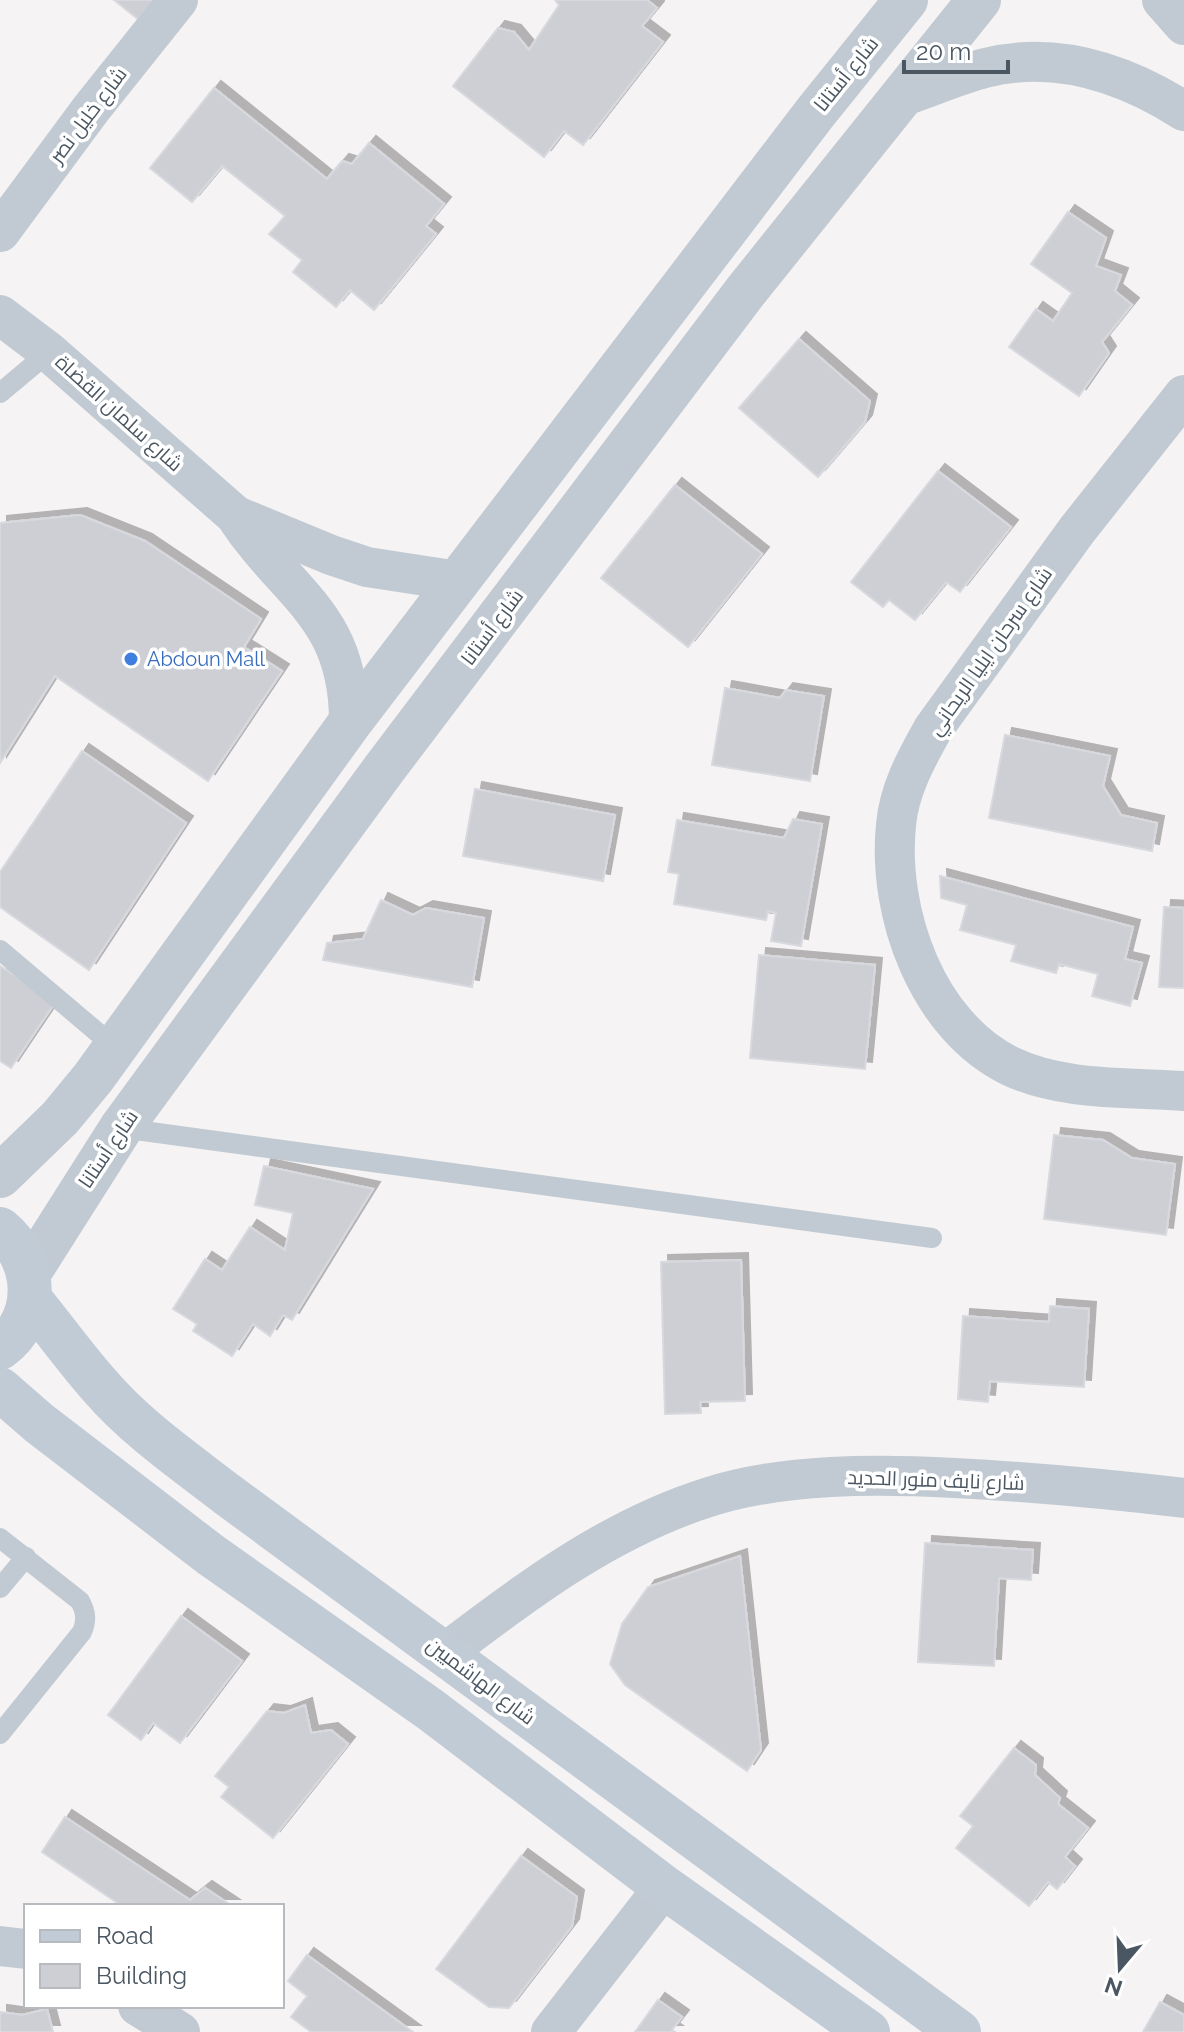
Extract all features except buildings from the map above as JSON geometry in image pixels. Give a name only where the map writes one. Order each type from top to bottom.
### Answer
[{"type":"main road","name":"شارع الهاشميين","points":[[0,1229],[19,1249],[30,1286],[100,1386],[134,1421],[228,1495],[959,2032]]},
{"type":"main road","points":[[0,1348],[10,1341],[24,1321],[30,1286]]},
{"type":"main road","points":[[0,1389],[39,1423],[211,1555],[431,1710],[664,1887],[868,2032]]},
{"type":"street","name":"شارع خليل نصر","points":[[0,232],[91,109],[178,0]]},
{"type":"street","name":"شارع أستانا","points":[[0,1176],[60,1118],[116,1048],[349,724],[797,137],[906,0]]},
{"type":"street","name":"شارع أستانا","points":[[30,1286],[121,1128],[367,793],[745,292],[979,0]]},
{"type":"street","points":[[1162,0],[1184,25]]},
{"type":"street","points":[[904,96],[984,68],[1048,61],[1076,64],[1109,73],[1184,111]]},
{"type":"street","name":"شارع سلمان القضاة","points":[[0,315],[49,352],[235,515],[245,531],[316,612],[331,635],[341,656],[349,693],[349,724]]},
{"type":"street","name":"شارع سرحان ايليا الريحاني","points":[[1184,395],[1077,530],[933,729],[902,792],[896,824],[895,862],[901,904],[912,945],[929,983],[954,1020],[982,1049],[1011,1066],[1044,1078],[1077,1084],[1184,1091]]},
{"type":"street","name":"شارع سلمان القضاة","points":[[235,515],[367,567],[458,581]]},
{"type":"street","name":"شارع نايف منور الحديد","points":[[445,1653],[545,1579],[599,1546],[710,1496],[788,1481],[880,1474],[997,1480],[1184,1498]]},
{"type":"street","points":[[551,2032],[664,1887]]},
{"type":"street","points":[[0,1946],[24,1949]]},
{"type":"street","points":[[141,2008],[180,2032]]},
{"type":"lane","points":[[0,393],[49,352]]},
{"type":"lane","points":[[0,950],[116,1048]]},
{"type":"lane","points":[[121,1128],[932,1238]]},
{"type":"lane","points":[[0,1538],[80,1601],[86,1622],[82,1632],[0,1734]]},
{"type":"lane","points":[[0,1588],[26,1557]]},
{"type":"place","name":"Abdoun Mall","points":[[131,659]]}]
